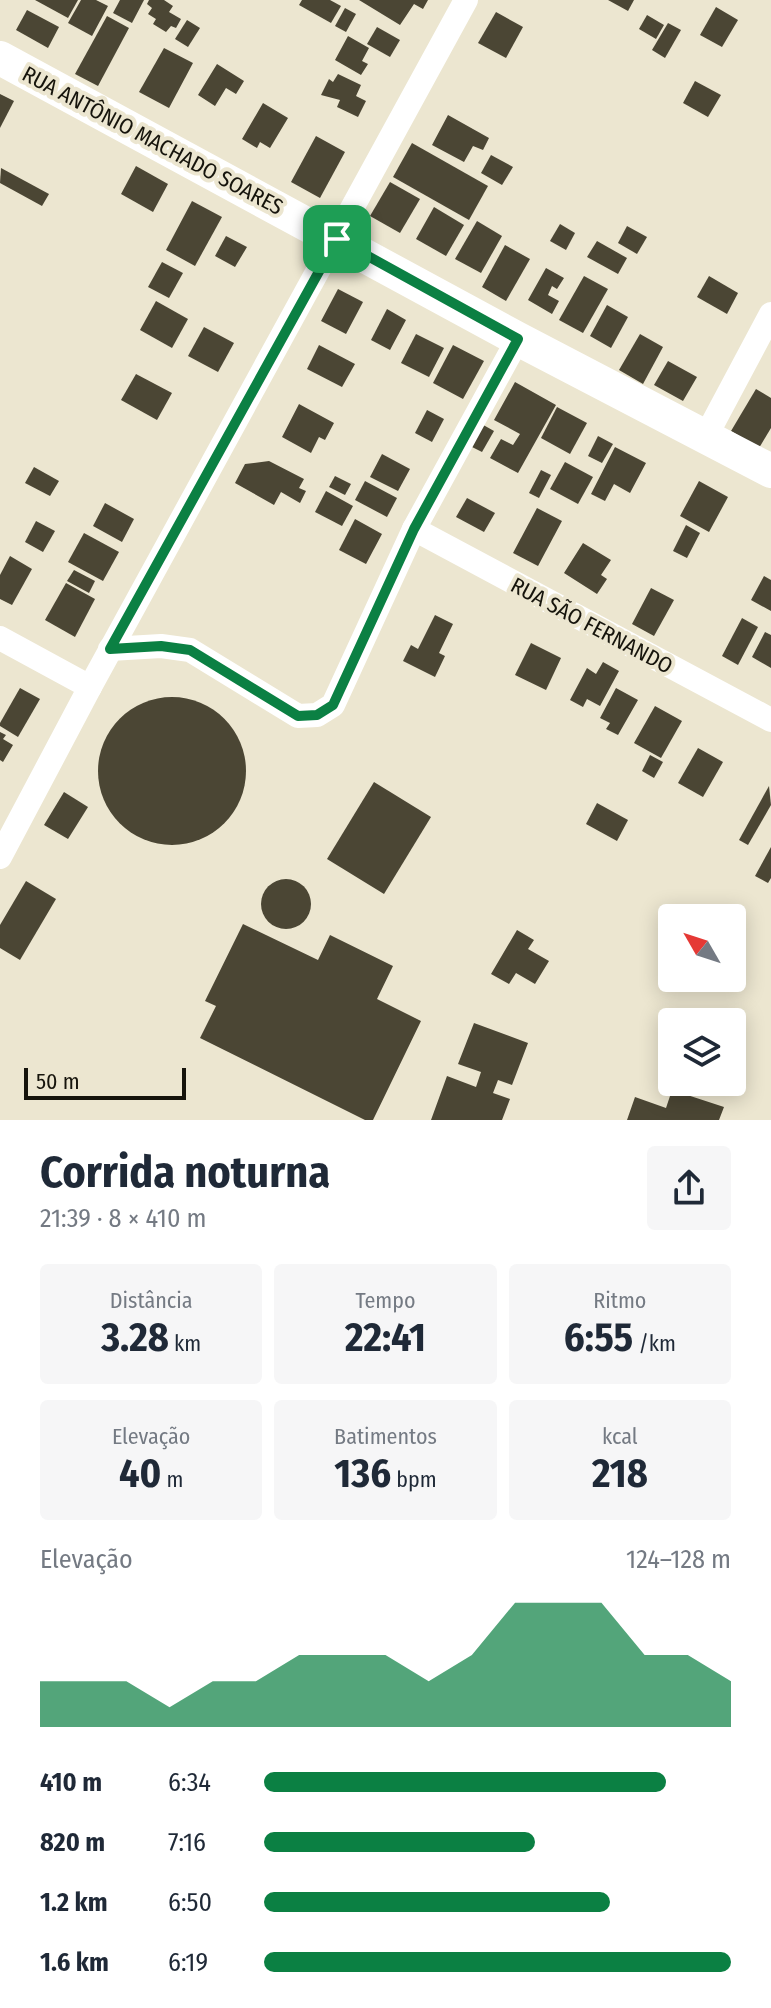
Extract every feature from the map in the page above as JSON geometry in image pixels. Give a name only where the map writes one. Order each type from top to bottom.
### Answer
[{"type":"street","points":[[0,857],[110,649],[466,0]]},
{"type":"street","name":"RUA ANTÔNIO MACHADO SOARES","points":[[0,58],[518,339],[771,471]]},
{"type":"street","points":[[706,436],[771,314]]},
{"type":"street","points":[[110,649],[161,646],[190,650],[298,716],[317,715],[333,705],[414,529],[518,339]]},
{"type":"street","name":"RUA SÃO FERNANDO","points":[[414,529],[771,720]]},
{"type":"street","points":[[0,638],[90,687]]},
{"type":"building","points":[[35,0],[78,0],[68,18]]},
{"type":"building","points":[[81,0],[96,0],[108,6],[92,36],[68,23]]},
{"type":"building","points":[[120,0],[144,0],[132,23],[113,13]]},
{"type":"building","points":[[149,0],[164,0],[173,6],[169,12],[181,19],[176,28],[171,26],[166,32],[153,24],[156,19],[148,14],[152,8],[147,4]]},
{"type":"building","points":[[302,0],[330,0],[341,6],[331,23],[299,5]]},
{"type":"building","points":[[359,0],[428,0],[423,9],[414,4],[400,25]]},
{"type":"building","points":[[608,0],[634,0],[628,11]]},
{"type":"building","points":[[716,7],[738,20],[722,47],[700,35]]},
{"type":"building","points":[[345,8],[356,14],[346,32],[335,26]]},
{"type":"building","points":[[27,10],[59,27],[48,48],[16,30]]},
{"type":"building","points":[[496,12],[523,27],[506,58],[478,43]]},
{"type":"building","points":[[647,15],[664,25],[656,39],[639,29]]},
{"type":"building","points":[[107,16],[129,28],[98,86],[75,74]]},
{"type":"building","points":[[187,20],[200,28],[188,47],[175,39]]},
{"type":"building","points":[[668,23],[681,30],[665,58],[652,50]]},
{"type":"building","points":[[377,27],[400,40],[390,57],[367,44]]},
{"type":"building","points":[[348,36],[369,48],[362,61],[368,64],[361,75],[335,60]]},
{"type":"building","points":[[164,48],[193,63],[169,108],[139,92]]},
{"type":"building","points":[[217,64],[244,81],[236,94],[226,88],[215,106],[198,95]]},
{"type":"building","points":[[338,74],[361,85],[356,96],[366,101],[358,117],[337,107],[340,100],[321,95],[329,79],[333,82]]},
{"type":"building","points":[[695,81],[721,95],[708,117],[683,103]]},
{"type":"building","points":[[0,94],[14,101],[0,128]]},
{"type":"building","points":[[263,103],[288,118],[270,148],[260,142],[257,148],[242,139]]},
{"type":"building","points":[[448,115],[489,138],[483,150],[473,146],[464,162],[432,145]]},
{"type":"building","points":[[316,136],[345,152],[320,198],[291,182]]},
{"type":"building","points":[[412,143],[488,186],[469,220],[393,177]]},
{"type":"building","points":[[491,155],[513,167],[502,185],[481,173]]},
{"type":"building","points":[[136,166],[168,184],[153,212],[121,194]]},
{"type":"building","points":[[1,168],[49,194],[42,206],[0,183]]},
{"type":"building","points":[[390,182],[420,199],[400,233],[370,216]]},
{"type":"building","points":[[192,201],[222,217],[195,266],[166,250]]},
{"type":"building","points":[[434,207],[464,225],[446,256],[416,239]]},
{"type":"building","points":[[477,221],[502,236],[481,273],[455,259]]},
{"type":"building","points":[[560,224],[575,233],[566,250],[550,241]]},
{"type":"building","points":[[627,226],[647,237],[637,254],[618,243]]},
{"type":"building","points":[[226,236],[247,247],[235,267],[215,256]]},
{"type":"building","points":[[597,241],[627,258],[618,274],[587,257]]},
{"type":"building","points":[[505,245],[530,259],[506,301],[482,287]]},
{"type":"building","points":[[162,262],[183,273],[169,298],[148,287]]},
{"type":"building","points":[[546,268],[564,278],[557,289],[552,286],[548,295],[559,301],[552,314],[528,300]]},
{"type":"building","points":[[584,276],[608,289],[583,333],[559,320]]},
{"type":"building","points":[[709,276],[738,293],[727,314],[697,297]]},
{"type":"building","points":[[338,289],[363,302],[346,334],[321,321]]},
{"type":"building","points":[[156,301],[188,319],[172,348],[140,330]]},
{"type":"building","points":[[607,305],[628,317],[611,348],[590,336]]},
{"type":"building","points":[[387,309],[406,320],[390,350],[371,340]]},
{"type":"building","points":[[204,327],[234,343],[218,372],[188,356]]},
{"type":"building","points":[[416,334],[444,348],[429,377],[401,363]]},
{"type":"building","points":[[640,334],[663,347],[643,384],[619,370]]},
{"type":"building","points":[[319,345],[355,364],[342,387],[307,369]]},
{"type":"building","points":[[453,345],[484,361],[463,399],[433,383]]},
{"type":"building","points":[[668,361],[697,377],[683,401],[654,385]]},
{"type":"building","points":[[136,374],[172,393],[157,420],[121,400]]},
{"type":"building","points":[[515,382],[556,405],[518,473],[490,458],[501,439],[513,445],[520,434],[494,420]]},
{"type":"building","points":[[756,389],[771,398],[771,428],[759,448],[731,431]]},
{"type":"building","points":[[299,404],[334,423],[325,440],[319,437],[311,453],[282,437]]},
{"type":"building","points":[[557,407],[587,423],[570,454],[541,438]]},
{"type":"building","points":[[427,410],[444,419],[432,442],[415,433]]},
{"type":"building","points":[[478,422],[494,431],[482,452],[466,444]]},
{"type":"building","points":[[598,436],[613,444],[602,463],[588,456]]},
{"type":"building","points":[[615,447],[646,463],[630,493],[614,484],[605,501],[591,494]]},
{"type":"building","points":[[382,454],[410,469],[398,491],[370,477]]},
{"type":"building","points":[[269,461],[304,479],[299,488],[306,491],[300,503],[281,492],[274,505],[235,483],[245,464]]},
{"type":"building","points":[[565,462],[593,477],[578,504],[550,489]]},
{"type":"building","points":[[34,467],[59,481],[50,496],[25,483]]},
{"type":"building","points":[[541,470],[551,475],[539,498],[529,493]]},
{"type":"building","points":[[335,476],[351,484],[345,495],[329,487]]},
{"type":"building","points":[[365,481],[397,498],[387,517],[355,500]]},
{"type":"building","points":[[699,481],[728,497],[709,532],[680,516]]},
{"type":"building","points":[[326,491],[353,506],[342,526],[315,512]]},
{"type":"building","points":[[467,498],[495,513],[484,532],[456,517]]},
{"type":"building","points":[[105,503],[134,519],[122,542],[93,526]]},
{"type":"building","points":[[537,508],[562,521],[538,566],[513,553]]},
{"type":"building","points":[[355,519],[382,534],[366,564],[339,550]]},
{"type":"building","points":[[36,521],[55,531],[43,552],[25,542]]},
{"type":"building","points":[[686,525],[700,533],[687,558],[673,551]]},
{"type":"building","points":[[84,533],[119,552],[103,581],[68,562]]},
{"type":"building","points":[[583,543],[611,560],[601,575],[607,579],[597,594],[564,573]]},
{"type":"building","points":[[10,556],[32,569],[12,605],[0,599],[0,575]]},
{"type":"building","points":[[74,570],[95,581],[89,593],[67,581]]},
{"type":"building","points":[[764,576],[771,580],[771,611],[751,600]]},
{"type":"building","points":[[66,583],[95,599],[75,637],[45,620]]},
{"type":"building","points":[[651,588],[674,600],[654,636],[632,624]]},
{"type":"building","points":[[435,615],[453,624],[439,653],[445,656],[435,677],[403,661],[411,645],[418,649]]},
{"type":"building","points":[[742,618],[758,627],[738,665],[722,656]]},
{"type":"building","points":[[765,632],[771,635],[771,668],[752,657]]},
{"type":"building","points":[[531,643],[561,658],[546,690],[515,675]]},
{"type":"building","points":[[603,662],[619,671],[600,706],[587,699],[583,707],[570,700],[587,668],[596,674]]},
{"type":"building","points":[[20,688],[40,699],[18,737],[0,723]]},
{"type":"building","points":[[616,688],[638,700],[618,735],[606,729],[610,723],[600,718]]},
{"type":"building","points":[[172,697],[200,702],[225,718],[241,743],[246,771],[241,799],[225,824],[200,840],[172,845],[144,840],[119,824],[103,799],[98,771],[103,743],[119,718],[144,702]]},
{"type":"building","points":[[655,706],[682,721],[661,758],[634,743]]},
{"type":"building","points":[[0,732],[6,735],[3,739],[13,745],[3,762],[0,760]]},
{"type":"building","points":[[698,748],[723,762],[703,797],[678,783]]},
{"type":"building","points":[[650,755],[663,762],[654,778],[642,771]]},
{"type":"building","points":[[374,782],[431,817],[384,894],[327,859]]},
{"type":"building","points":[[769,786],[771,805],[748,845],[739,840]]},
{"type":"building","points":[[64,792],[88,807],[68,839],[44,825]]},
{"type":"building","points":[[597,803],[628,820],[617,841],[586,824]]},
{"type":"building","points":[[771,847],[771,878],[768,883],[755,876]]},
{"type":"building","points":[[286,879],[304,886],[311,904],[304,922],[286,929],[268,922],[261,904],[268,886]]},
{"type":"building","points":[[26,881],[56,899],[20,960],[0,948],[0,925]]},
{"type":"building","points":[[243,924],[318,960],[330,935],[393,966],[377,999],[421,1021],[373,1120],[365,1120],[200,1038],[216,1006],[205,1001]]},
{"type":"building","points":[[517,930],[534,940],[528,949],[549,961],[535,984],[516,973],[509,984],[491,974]]},
{"type":"building","points":[[474,1023],[528,1043],[512,1085],[498,1080],[493,1093],[510,1099],[502,1120],[431,1120],[447,1076],[476,1087],[481,1072],[458,1064]]},
{"type":"building","points":[[670,1096],[690,1096],[724,1107],[719,1120],[627,1120],[635,1097],[666,1108]]},
{"type":"route","points":[[337,239],[518,339],[414,529],[333,705],[317,715],[298,716],[190,650],[161,646],[110,649],[337,239]]}]
